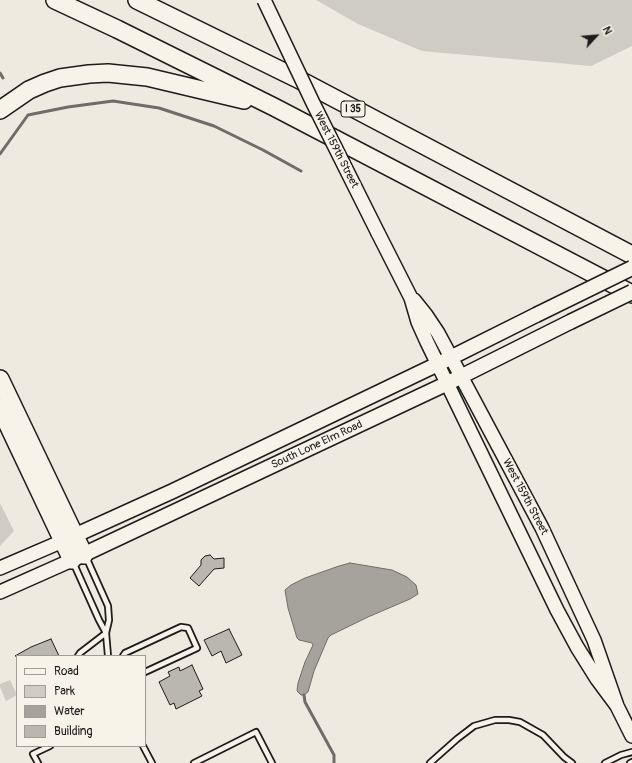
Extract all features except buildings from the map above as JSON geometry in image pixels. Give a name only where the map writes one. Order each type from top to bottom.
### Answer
[{"type":"highway","points":[[55,0],[274,107],[632,293]]},
{"type":"highway","name":"I 35","points":[[137,0],[296,78],[632,255]]},
{"type":"highway","points":[[0,110],[20,96],[45,83],[75,75],[108,73],[147,77],[274,107]]},
{"type":"highway","points":[[0,379],[78,558]]},
{"type":"highway","points":[[0,408],[69,537]]},
{"type":"main road","name":"South Lone Elm Road","points":[[69,537],[173,490],[438,364],[632,268]]},
{"type":"main road","name":"South Lone Elm Road","points":[[78,558],[632,293]]},
{"type":"street","name":"West 159th Street","points":[[264,0],[313,103],[411,298],[418,322],[557,610],[593,673],[617,706]]},
{"type":"street","name":"West 159th Street","points":[[411,298],[426,315],[451,357],[542,528],[571,587],[594,640],[617,706],[632,736]]},
{"type":"street","name":"South Lone Elm Road","points":[[0,568],[69,537]]},
{"type":"street","name":"South Lone Elm Road","points":[[0,592],[78,558]]},
{"type":"lane","points":[[78,558],[108,606],[109,620],[106,633],[79,655]]},
{"type":"lane","points":[[78,558],[106,633],[108,655]]},
{"type":"lane","points":[[124,655],[125,653],[181,627],[188,628],[197,648],[146,672]]},
{"type":"lane","points":[[430,763],[457,738],[474,726],[495,720],[520,722],[532,728],[543,735],[564,757],[572,763]]},
{"type":"lane","points":[[194,763],[256,732],[272,763]]},
{"type":"lane","points":[[38,763],[34,754],[48,747]]},
{"type":"lane","points":[[144,747],[152,763]]},
{"type":"lane","points":[[605,763],[632,752]]},
{"type":"green space","points":[[316,0],[632,0],[632,46],[591,66],[422,51],[358,24]]},
{"type":"green space","points":[[0,503],[14,531],[0,546]]},
{"type":"green space","points":[[10,680],[16,696],[6,701],[0,684]]},
{"type":"water","points":[[350,563],[392,570],[407,577],[416,585],[418,594],[331,635],[328,638],[314,671],[308,692],[301,695],[297,691],[298,683],[313,645],[312,643],[299,640],[297,638],[288,608],[285,590],[291,585],[305,578]]},
{"type":"waterway","points":[[0,73],[3,78]]},
{"type":"waterway","points":[[0,154],[28,115],[68,107],[113,101],[159,108],[214,126],[301,171]]},
{"type":"waterway","points":[[304,695],[305,702],[334,755],[334,763]]}]
